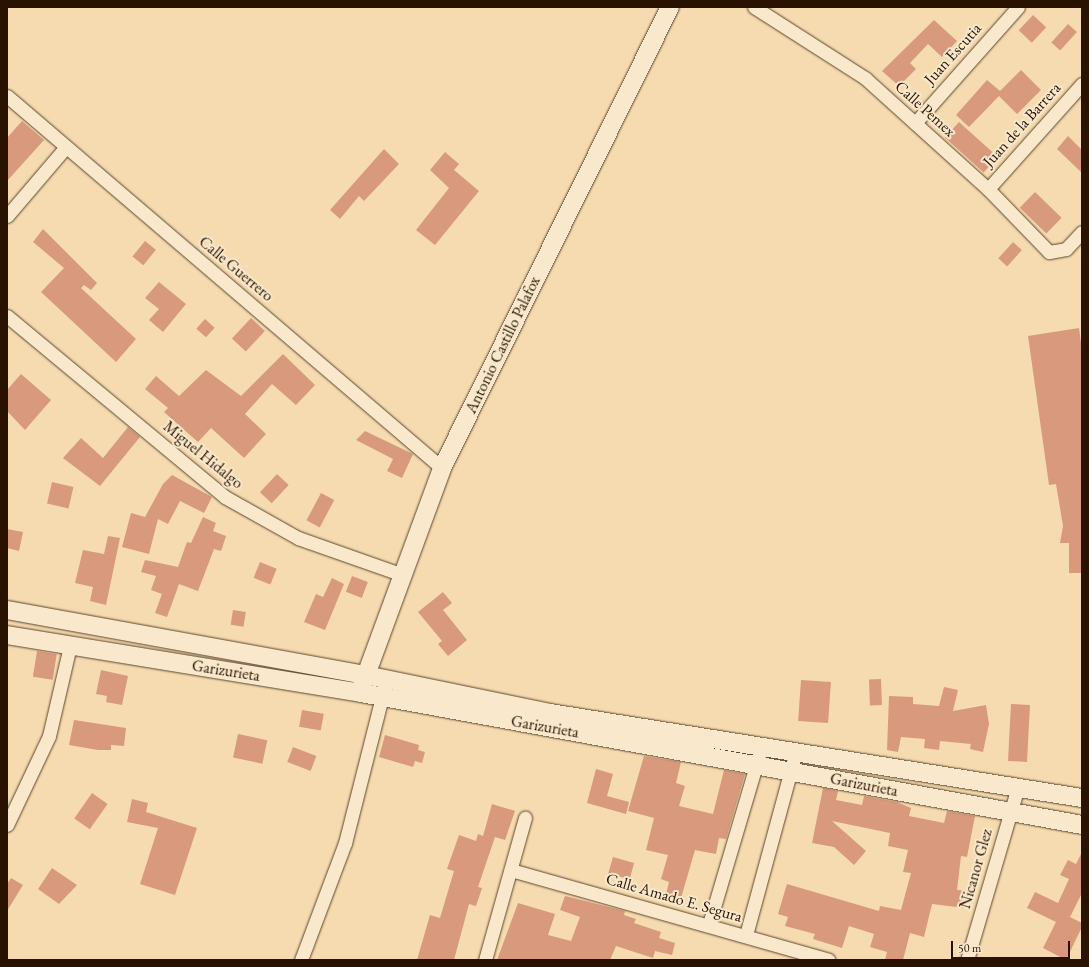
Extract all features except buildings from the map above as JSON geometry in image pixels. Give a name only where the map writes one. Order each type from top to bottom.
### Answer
[{"type":"main road","name":"Antonio Castillo Palafox","points":[[361,693],[365,675],[442,468],[670,7]]},
{"type":"main road","name":"Garizurieta","points":[[7,610],[387,679],[550,713],[762,745],[1082,798]]},
{"type":"main road","name":"Garizurieta","points":[[7,635],[361,693],[382,698],[790,770],[1010,814],[1082,825]]},
{"type":"street","name":"Calle Pemex","points":[[754,7],[865,78],[988,189],[1049,252],[1058,252],[1066,249],[1082,232]]},
{"type":"street","name":"Juan Escutia","points":[[915,123],[1018,7]]},
{"type":"street","name":"Juan de la Barrera","points":[[988,189],[1082,84]]},
{"type":"street","name":"Calle Guerrero","points":[[7,96],[65,148],[442,468]]},
{"type":"street","points":[[7,216],[65,148]]},
{"type":"street","name":"Miguel Hidalgo","points":[[7,316],[226,497],[298,538],[403,575]]},
{"type":"street","points":[[7,825],[49,736],[70,646]]},
{"type":"street","points":[[301,960],[345,842],[387,679]]},
{"type":"street","points":[[709,924],[762,745]]},
{"type":"street","points":[[746,936],[796,751]]},
{"type":"street","name":"Nicanor Glez","points":[[967,960],[1018,787]]},
{"type":"street","points":[[485,960],[525,818]]},
{"type":"street","name":"Calle Amado E. Segura","points":[[511,870],[709,924],[828,960]]}]
